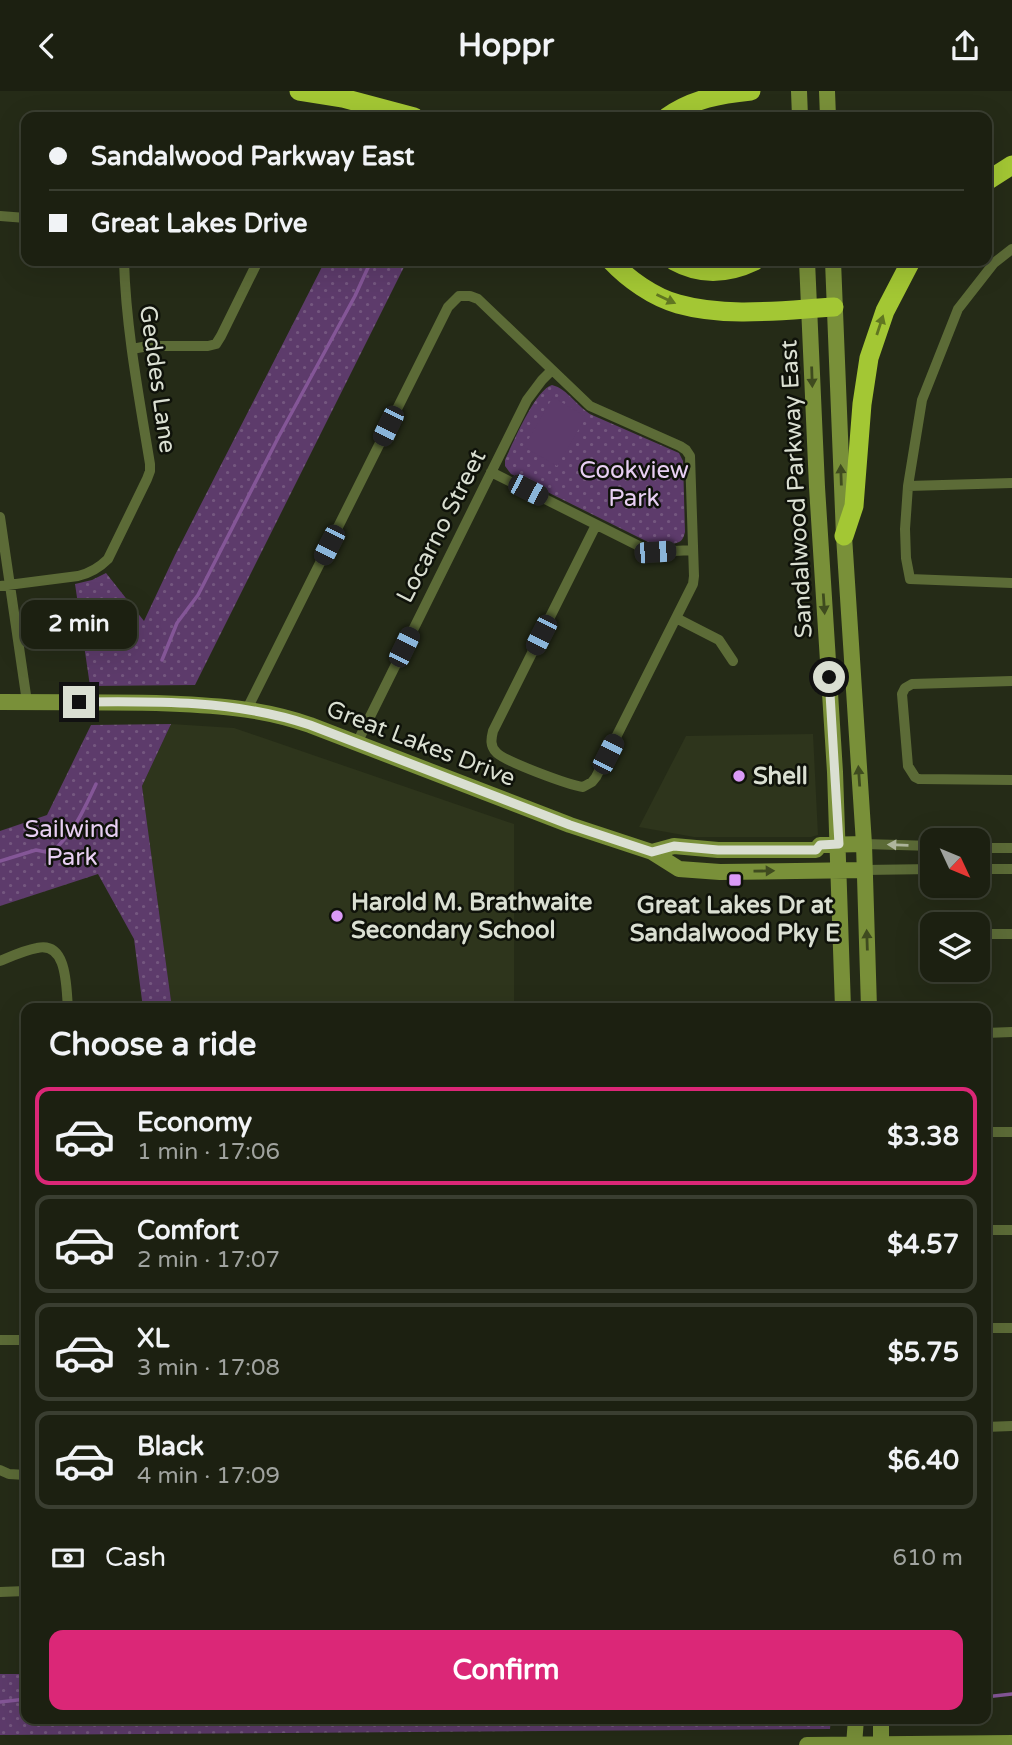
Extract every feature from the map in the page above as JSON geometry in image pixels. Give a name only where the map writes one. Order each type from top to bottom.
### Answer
[{"type":"highway","points":[[299,91],[343,98],[395,112]]},
{"type":"highway","points":[[674,112],[695,102],[751,91]]},
{"type":"highway","points":[[992,178],[1012,165]]},
{"type":"highway","points":[[616,266],[645,289],[676,304],[705,310],[754,311],[834,307]]},
{"type":"highway","points":[[687,266],[708,272],[721,272],[742,266]]},
{"type":"highway","points":[[844,536],[855,506],[862,404],[869,358],[885,311],[908,266]]},
{"type":"main road","points":[[799,91],[800,112]]},
{"type":"main road","points":[[827,91],[828,112]]},
{"type":"main road","name":"Sandalwood Parkway East","points":[[807,266],[817,487],[839,844],[843,1003]]},
{"type":"main road","name":"Sandalwood Parkway East","points":[[833,266],[844,536],[864,844],[869,1003]]},
{"type":"main road","name":"Great Lakes Drive","points":[[0,702],[155,703],[247,709],[293,719],[570,825],[652,852],[679,869],[720,872],[864,870]]},
{"type":"main road","name":"Great Lakes Drive","points":[[652,852],[674,846],[718,850],[816,850],[820,845],[864,844]]},
{"type":"main road","points":[[854,1745],[856,1724]]},
{"type":"main road","points":[[881,1724],[881,1745]]},
{"type":"main road","points":[[807,1745],[1012,1744]]},
{"type":"street","points":[[0,216],[21,218]]},
{"type":"street","points":[[992,266],[1012,249]]},
{"type":"street","name":"Geddes Lane","points":[[6,585],[89,574],[99,569],[108,559],[150,471],[132,349],[124,266]]},
{"type":"street","points":[[132,349],[216,344],[256,266]]},
{"type":"street","points":[[992,266],[958,309],[922,400],[908,486],[906,558],[910,579],[1012,583]]},
{"type":"street","points":[[247,709],[450,303],[460,296],[478,299],[585,403],[680,446],[690,456],[693,584],[596,777],[583,787],[497,754],[491,744],[493,731],[596,525]]},
{"type":"street","name":"Locarno Street","points":[[357,743],[527,400],[552,370]]},
{"type":"street","points":[[491,472],[645,549],[655,552],[693,550]]},
{"type":"street","points":[[908,486],[1012,484]]},
{"type":"street","points":[[0,517],[6,585],[27,702]]},
{"type":"street","points":[[676,618],[719,640],[733,661]]},
{"type":"street","points":[[1012,681],[912,684],[905,688],[902,694],[908,766],[915,777],[1012,780]]},
{"type":"street","points":[[864,844],[920,846]]},
{"type":"street","points":[[990,848],[1012,848]]},
{"type":"street","points":[[864,870],[920,869]]},
{"type":"street","points":[[990,869],[1012,869]]},
{"type":"street","points":[[990,934],[1012,934]]},
{"type":"street","points":[[0,961],[39,947],[53,949],[62,961],[67,1003]]},
{"type":"street","points":[[991,1033],[1012,1032]]},
{"type":"street","points":[[991,1132],[1012,1132]]},
{"type":"street","points":[[991,1230],[1012,1230]]},
{"type":"street","points":[[991,1328],[1012,1328]]},
{"type":"street","points":[[0,1340],[21,1339]]},
{"type":"street","points":[[991,1427],[1012,1426]]},
{"type":"street","points":[[0,1470],[21,1475]]},
{"type":"street","points":[[0,1592],[21,1591]]},
{"type":"shaded area","name":"Harold M. Brathwaite Secondary School","points":[[171,724],[234,728],[514,824],[514,1003],[171,1003],[142,786]]},
{"type":"shaded area","points":[[813,734],[818,835],[694,837],[639,827],[686,736]]},
{"type":"green space","points":[[322,266],[404,266],[195,685],[90,686],[75,584],[106,573],[144,621]]},
{"type":"green space","name":"Cookview Park","points":[[552,385],[563,390],[592,415],[679,453],[683,461],[685,532],[680,541],[668,544],[648,542],[511,474],[505,466],[505,460],[513,442],[532,406],[545,389]]},
{"type":"green space","points":[[553,397],[586,417],[557,466],[524,447]]},
{"type":"green space","name":"Sailwind Park","points":[[171,724],[142,786],[171,1003],[142,1003],[134,939],[98,874],[0,906],[0,831],[47,815],[91,725]]},
{"type":"green space","points":[[0,1674],[21,1674],[21,1724],[830,1724],[830,1729],[0,1735]]},
{"type":"waterway","points":[[162,660],[177,623],[198,595],[369,266]]},
{"type":"waterway","points":[[0,861],[36,850],[51,853],[72,829],[96,784]]},
{"type":"waterway","points":[[991,1696],[1012,1694]]},
{"type":"waterway","points":[[0,1702],[21,1700]]},
{"type":"place","name":"Shell","points":[[739,776]]},
{"type":"place","name":"Great Lakes Dr at Sandalwood Pky E","points":[[735,880]]},
{"type":"place","name":"Harold M. Brathwaite Secondary School","points":[[337,916]]},
{"type":"route","points":[[79,702],[223,706],[281,715],[570,825],[652,852],[674,846],[718,850],[816,850],[820,845],[839,844],[829,677]]}]
